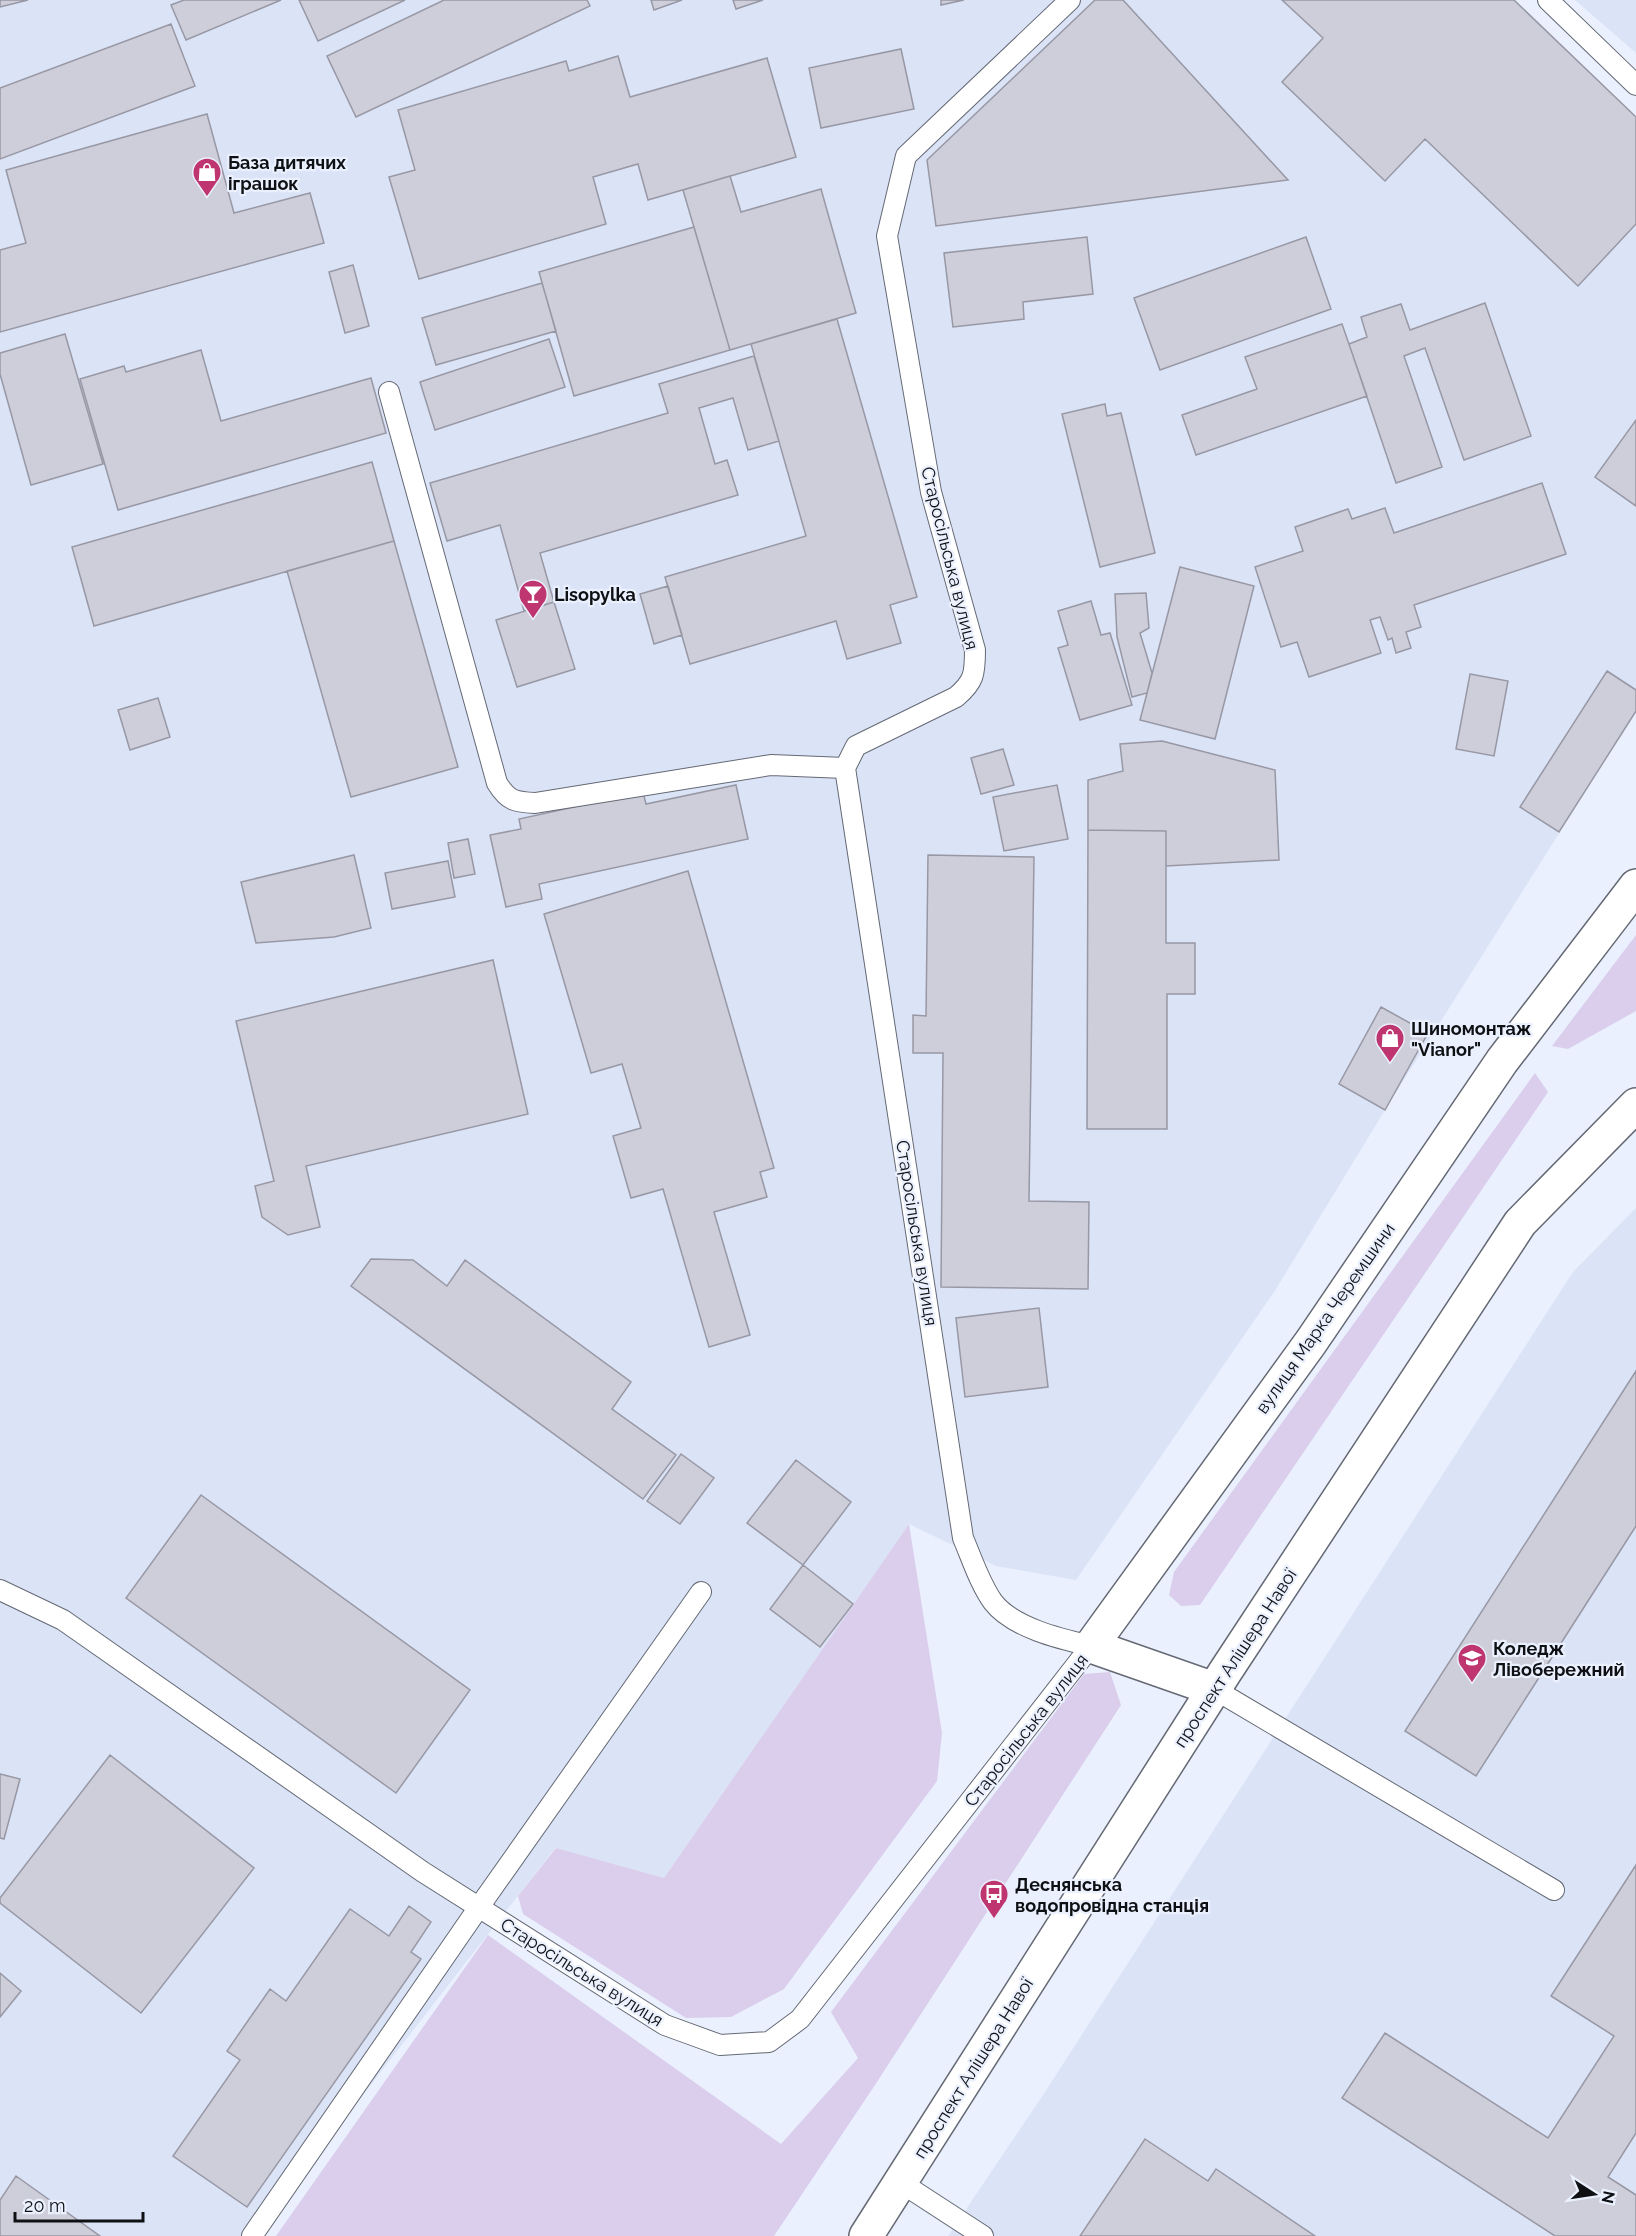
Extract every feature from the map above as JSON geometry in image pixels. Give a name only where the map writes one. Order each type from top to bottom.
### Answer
[{"type":"street","name":"вулиця Марка Черемшини","points":[[1091,1646],[1311,1342],[1502,1061],[1636,886]]},
{"type":"street","name":"проспект Алішера Навої","points":[[866,2236],[1214,1689],[1520,1223],[1636,1105]]},
{"type":"street","points":[[1091,1646],[1214,1689]]},
{"type":"lane","name":"Старосільська вулиця","points":[[0,1590],[63,1620],[423,1872],[665,2025],[720,2045],[770,2042],[800,2019],[1091,1646],[1058,1638],[1023,1625],[994,1604],[963,1538],[845,768],[856,746],[956,697],[970,685],[975,669],[975,651],[931,492],[887,236],[906,156],[1070,0]]},
{"type":"lane","points":[[1548,0],[1636,84]]},
{"type":"lane","points":[[388,392],[497,783],[504,795],[516,802],[535,803],[771,765],[845,768]]},
{"type":"lane","points":[[252,2236],[479,1907],[701,1592]]},
{"type":"lane","points":[[1214,1689],[1554,1890]]},
{"type":"lane","points":[[900,2182],[983,2236]]},
{"type":"shaded area","points":[[0,0],[1514,0],[1636,117],[1636,711],[1385,1110],[1276,1289],[1076,1580],[996,1566],[909,1524],[664,1878],[555,1848],[253,2236],[0,2236]]},
{"type":"shaded area","points":[[1575,0],[1636,0],[1636,53]]},
{"type":"shaded area","points":[[1636,935],[1636,1011],[1568,1049],[1552,1046]]},
{"type":"shaded area","points":[[1535,1073],[1548,1092],[1200,1605],[1181,1606],[1169,1595],[1174,1572]]},
{"type":"shaded area","name":"Коледж Лівобережний","points":[[1636,1208],[1636,2236],[948,2236],[1043,2095],[1573,1272]]},
{"type":"shaded area","points":[[909,1524],[942,1733],[937,1781],[784,1989],[731,2017],[686,2018],[523,1914],[518,1896],[556,1848],[664,1878]]},
{"type":"shaded area","points":[[1110,1672],[1121,1705],[875,2085],[774,2236],[276,2236],[488,1935],[781,2144],[858,2058],[831,2012],[1084,1674]]},
{"type":"building","points":[[0,0],[28,0],[0,7]]},
{"type":"building","points":[[184,0],[281,0],[186,40],[171,5]]},
{"type":"building","points":[[299,0],[405,0],[318,41]]},
{"type":"building","points":[[444,0],[587,0],[590,6],[356,117],[327,56]]},
{"type":"building","points":[[651,0],[682,0],[654,10]]},
{"type":"building","points":[[733,0],[763,0],[736,9]]},
{"type":"building","points":[[941,0],[964,0],[941,5]]},
{"type":"building","points":[[1095,0],[1123,0],[1288,180],[936,226],[927,160]]},
{"type":"building","points":[[1282,0],[1514,0],[1636,117],[1636,224],[1578,286],[1425,139],[1385,181],[1282,82],[1323,38]]},
{"type":"building","points":[[171,24],[195,86],[0,159],[0,88]]},
{"type":"building","points":[[901,49],[914,109],[821,128],[809,68]]},
{"type":"building","points":[[618,56],[630,97],[767,58],[796,157],[648,200],[638,164],[593,177],[606,224],[419,279],[389,177],[415,170],[398,110],[566,61],[569,71]]},
{"type":"building","points":[[207,114],[234,213],[310,193],[324,243],[0,332],[0,250],[26,243],[6,170]]},
{"type":"building","points":[[730,176],[741,212],[821,189],[856,313],[730,350],[683,190]]},
{"type":"building","points":[[694,227],[730,350],[574,396],[539,272]]},
{"type":"building","points":[[1087,237],[1093,294],[1023,302],[1024,319],[953,327],[944,253]]},
{"type":"building","points":[[1306,237],[1331,309],[1160,370],[1134,298]]},
{"type":"building","points":[[353,265],[369,326],[345,333],[329,272]]},
{"type":"building","points":[[542,283],[556,331],[436,365],[422,318]]},
{"type":"building","points":[[1485,303],[1531,436],[1464,460],[1425,348],[1404,356],[1442,467],[1396,483],[1349,344],[1367,337],[1361,317],[1401,304],[1410,330]]},
{"type":"building","points":[[837,319],[917,597],[890,605],[901,643],[847,659],[836,621],[690,664],[665,577],[806,536],[751,344]]},
{"type":"building","points":[[1342,324],[1367,396],[1196,455],[1182,415],[1257,389],[1245,357]]},
{"type":"building","points":[[65,334],[103,464],[31,485],[0,374],[0,353]]},
{"type":"building","points":[[549,339],[565,387],[435,430],[420,382]]},
{"type":"building","points":[[201,350],[221,421],[371,378],[386,433],[118,510],[80,379],[124,366],[126,372]]},
{"type":"building","points":[[754,356],[779,441],[748,450],[733,398],[699,408],[715,464],[727,460],[738,495],[540,553],[554,602],[524,611],[500,525],[447,541],[430,483],[668,413],[659,384]]},
{"type":"building","points":[[1105,404],[1107,416],[1121,413],[1155,553],[1100,567],[1062,414]]},
{"type":"building","points":[[1636,420],[1636,506],[1595,477]]},
{"type":"building","points":[[372,462],[394,541],[94,626],[72,547]]},
{"type":"building","points":[[1542,483],[1566,554],[1414,605],[1421,627],[1406,632],[1411,648],[1396,653],[1392,638],[1388,640],[1380,617],[1370,620],[1381,653],[1309,677],[1297,642],[1281,647],[1255,567],[1303,551],[1295,527],[1348,509],[1352,519],[1385,508],[1394,533]]},
{"type":"building","points":[[394,541],[458,767],[351,797],[287,571]]},
{"type":"building","points":[[1180,567],[1254,586],[1215,739],[1140,720]]},
{"type":"building","points":[[668,586],[682,635],[654,644],[640,594]]},
{"type":"building","points":[[1146,593],[1149,628],[1140,633],[1152,673],[1147,693],[1132,697],[1117,637],[1115,594]]},
{"type":"building","points":[[1091,601],[1101,635],[1110,633],[1132,705],[1080,720],[1058,648],[1068,645],[1058,611]]},
{"type":"building","points":[[554,602],[575,669],[517,687],[496,620]]},
{"type":"building","points":[[1607,671],[1636,690],[1636,711],[1559,832],[1520,807]]},
{"type":"building","points":[[1470,674],[1508,681],[1494,756],[1456,749]]},
{"type":"building","points":[[158,698],[170,737],[130,750],[118,710]]},
{"type":"building","points":[[1162,741],[1275,770],[1279,860],[1166,866],[1166,831],[1088,830],[1088,780],[1123,771],[1120,744]]},
{"type":"building","points":[[1003,749],[1014,785],[981,794],[971,758]]},
{"type":"building","points":[[736,785],[748,839],[539,884],[542,899],[506,907],[490,835],[521,829],[519,819],[643,792],[646,804]]},
{"type":"building","points":[[1057,785],[1068,839],[1004,851],[993,797]]},
{"type":"building","points":[[1088,830],[1166,831],[1166,943],[1195,943],[1195,994],[1167,994],[1167,1129],[1087,1129]]},
{"type":"building","points":[[468,839],[475,874],[454,878],[448,843]]},
{"type":"building","points":[[354,855],[371,928],[334,937],[256,943],[241,882]]},
{"type":"building","points":[[928,855],[1034,857],[1029,1201],[1089,1202],[1088,1289],[941,1287],[943,1053],[913,1053],[913,1015],[926,1016]]},
{"type":"building","points":[[448,861],[455,897],[392,909],[385,873]]},
{"type":"building","points":[[688,871],[774,1168],[760,1172],[767,1197],[714,1212],[750,1335],[709,1347],[663,1189],[631,1198],[613,1136],[641,1128],[622,1064],[591,1073],[544,914]]},
{"type":"building","points":[[493,960],[528,1114],[306,1166],[320,1227],[288,1235],[262,1217],[255,1186],[274,1181],[236,1021]]},
{"type":"building","points":[[1381,1007],[1428,1033],[1385,1110],[1339,1084]]},
{"type":"building","points":[[371,1259],[413,1260],[447,1286],[465,1260],[631,1382],[612,1409],[676,1455],[643,1499],[351,1286]]},
{"type":"building","points":[[1039,1308],[1048,1387],[965,1397],[956,1318]]},
{"type":"building","points":[[1636,1371],[1636,1526],[1476,1776],[1405,1731]]},
{"type":"building","points":[[681,1454],[714,1478],[680,1524],[647,1501]]},
{"type":"building","points":[[796,1460],[851,1502],[803,1565],[747,1523]]},
{"type":"building","points":[[201,1495],[470,1690],[396,1793],[126,1598]]},
{"type":"building","points":[[803,1565],[853,1604],[820,1647],[770,1609]]},
{"type":"building","points":[[110,1755],[254,1868],[141,2013],[0,1903],[0,1898]]},
{"type":"building","points":[[0,1774],[20,1779],[4,1839],[0,1838]]},
{"type":"building","points":[[1636,1865],[1636,2133],[1608,2177],[1636,2195],[1636,2236],[1555,2236],[1342,2098],[1385,2033],[1548,2138],[1614,2036],[1551,1996]]},
{"type":"building","points":[[409,1906],[431,1922],[411,1952],[421,1959],[247,2207],[173,2156],[240,2060],[227,2051],[270,1989],[286,2001],[350,1909],[389,1936]]},
{"type":"building","points":[[0,1973],[21,1991],[0,2017]]},
{"type":"building","points":[[1145,2139],[1208,2181],[1216,2169],[1315,2236],[1080,2236]]},
{"type":"building","points":[[16,2176],[100,2236],[0,2236],[0,2200]]},
{"type":"place","name":"База дитячих іграшок","points":[[207,198]]},
{"type":"place","name":"Lisopylka","points":[[533,620]]},
{"type":"place","name":"Шиномонтаж \"Vianor\"","points":[[1390,1064]]},
{"type":"place","name":"Коледж Лівобережний","points":[[1472,1684]]},
{"type":"place","name":"Деснянська водопровідна станція","points":[[994,1920]]}]
